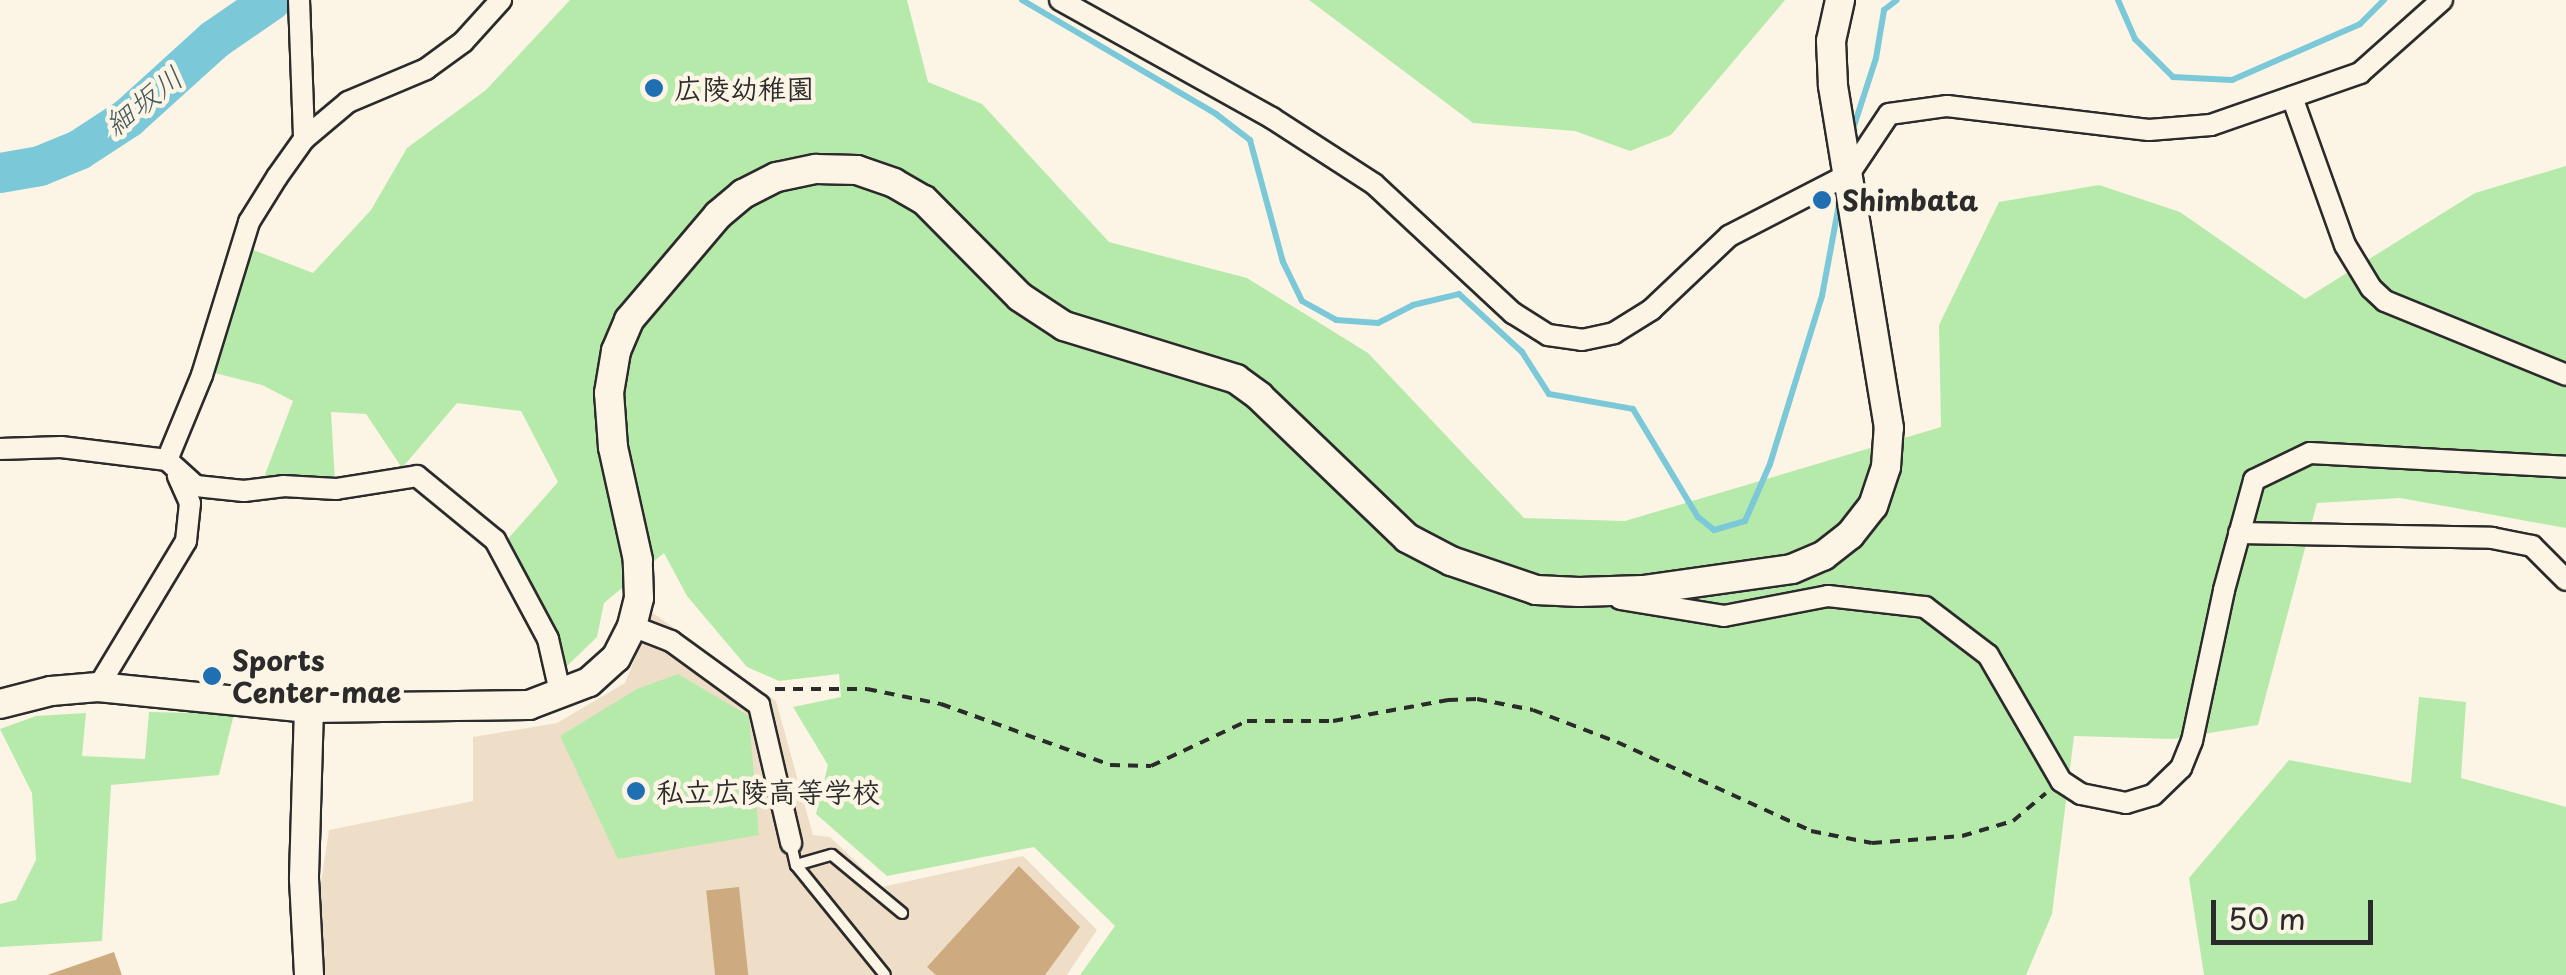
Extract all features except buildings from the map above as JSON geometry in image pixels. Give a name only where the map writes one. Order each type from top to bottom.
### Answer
[{"type":"street","points":[[167,460],[202,375],[249,222],[304,139],[348,102],[426,69],[463,42],[501,0]]},
{"type":"street","points":[[1060,0],[1272,118],[1374,184],[1512,313],[1548,335],[1582,340],[1614,333],[1651,310],[1728,236],[1849,174],[1890,114],[1946,106],[2149,130],[2211,125],[2360,73],[2442,0]]},
{"type":"street","points":[[0,704],[51,690],[98,687],[309,708],[528,705],[561,696],[588,682],[616,658],[632,626],[639,598],[638,560],[613,447],[609,394],[616,351],[629,320],[718,215],[743,194],[777,178],[816,170],[857,170],[894,182],[924,200],[954,225],[1020,297],[1064,326],[1236,379],[1259,396],[1408,538],[1491,576],[1536,590],[1579,592],[1644,590],[1792,569],[1823,556],[1850,535],[1873,506],[1886,467],[1889,428],[1832,85],[1831,41],[1840,0]]},
{"type":"street","points":[[300,4],[304,139]]},
{"type":"street","points":[[2292,97],[2345,245],[2371,288],[2385,301],[2566,374]]},
{"type":"street","points":[[0,450],[61,447],[167,460],[196,486],[244,491],[283,486],[336,490],[417,476],[496,540],[548,639],[561,696]]},
{"type":"street","points":[[1579,592],[1724,616],[1828,596],[1924,607],[1988,656],[2061,781],[2080,794],[2126,803],[2153,795],[2181,768],[2192,741],[2254,480],[2310,454],[2566,467]]},
{"type":"street","points":[[98,687],[186,541],[190,503],[167,460]]},
{"type":"street","points":[[2239,533],[2492,538],[2532,546],[2566,580]]},
{"type":"street","points":[[632,626],[671,641],[759,705],[791,843]]},
{"type":"street","points":[[309,708],[304,880],[310,975]]},
{"type":"lane","points":[[791,843],[796,865],[884,975]]},
{"type":"lane","points":[[796,865],[832,854],[902,912]]},
{"type":"path","points":[[771,689],[867,689],[941,704],[1110,765],[1151,766],[1248,720],[1333,721],[1448,700],[1478,699],[1533,710],[1618,742],[1810,831],[1872,843],[1962,836],[2013,821],[2061,781]]},
{"type":"shaded area","name":"私立広陵高等学校","points":[[653,613],[776,701],[813,835],[830,837],[882,887],[1023,856],[1097,930],[1067,975],[324,975],[317,909],[329,830],[473,801],[473,737],[557,723],[625,683]]},
{"type":"green space","points":[[570,0],[907,0],[928,82],[982,104],[1109,242],[1247,278],[1368,353],[1524,518],[1625,521],[1941,427],[1939,325],[1999,202],[2099,185],[2180,212],[2305,299],[2475,193],[2566,166],[2566,528],[2400,498],[2317,503],[2258,725],[2173,739],[2074,736],[2052,914],[2026,975],[1080,975],[1115,926],[1034,847],[887,876],[816,814],[828,765],[793,707],[841,697],[839,674],[779,681],[747,667],[687,596],[664,553],[604,603],[597,637],[564,669],[548,618],[507,540],[558,482],[521,411],[457,403],[402,468],[366,414],[331,412],[335,482],[264,477],[293,401],[262,385],[211,372],[251,249],[313,273],[371,210],[407,148],[486,90]]},
{"type":"green space","points":[[1309,0],[1785,0],[1671,135],[1630,151],[1575,131],[1473,123]]},
{"type":"green space","points":[[678,674],[749,716],[759,835],[618,859],[560,736],[637,689]]},
{"type":"green space","points":[[2419,697],[2466,702],[2461,778],[2566,807],[2566,975],[2204,975],[2189,878],[2289,760],[2411,783]]},
{"type":"green space","points":[[149,712],[234,714],[219,775],[111,785],[102,941],[0,947],[0,904],[16,900],[36,860],[32,793],[0,729],[36,716],[86,713],[82,756],[145,759]]},
{"type":"waterway","name":"細坂川","points":[[0,173],[40,166],[79,150],[128,118],[214,40],[272,0]]},
{"type":"waterway","points":[[1022,0],[1216,114],[1250,140],[1283,262],[1302,301],[1336,320],[1378,323],[1413,305],[1459,294],[1522,352],[1549,394],[1633,409],[1698,517],[1714,530],[1745,521],[1770,464],[1822,296],[1840,199]]},
{"type":"waterway","points":[[1852,132],[1876,58],[1884,10],[1897,0]]},
{"type":"waterway","points":[[2118,0],[2135,39],[2173,77],[2232,80],[2360,24],[2384,0]]},
{"type":"place","name":"広陵幼稚園","points":[[654,88]]},
{"type":"place","name":"Shimbata","points":[[1822,200]]},
{"type":"place","name":"Sports Center-mae","points":[[212,676]]},
{"type":"place","name":"私立広陵高等学校","points":[[636,791]]}]
